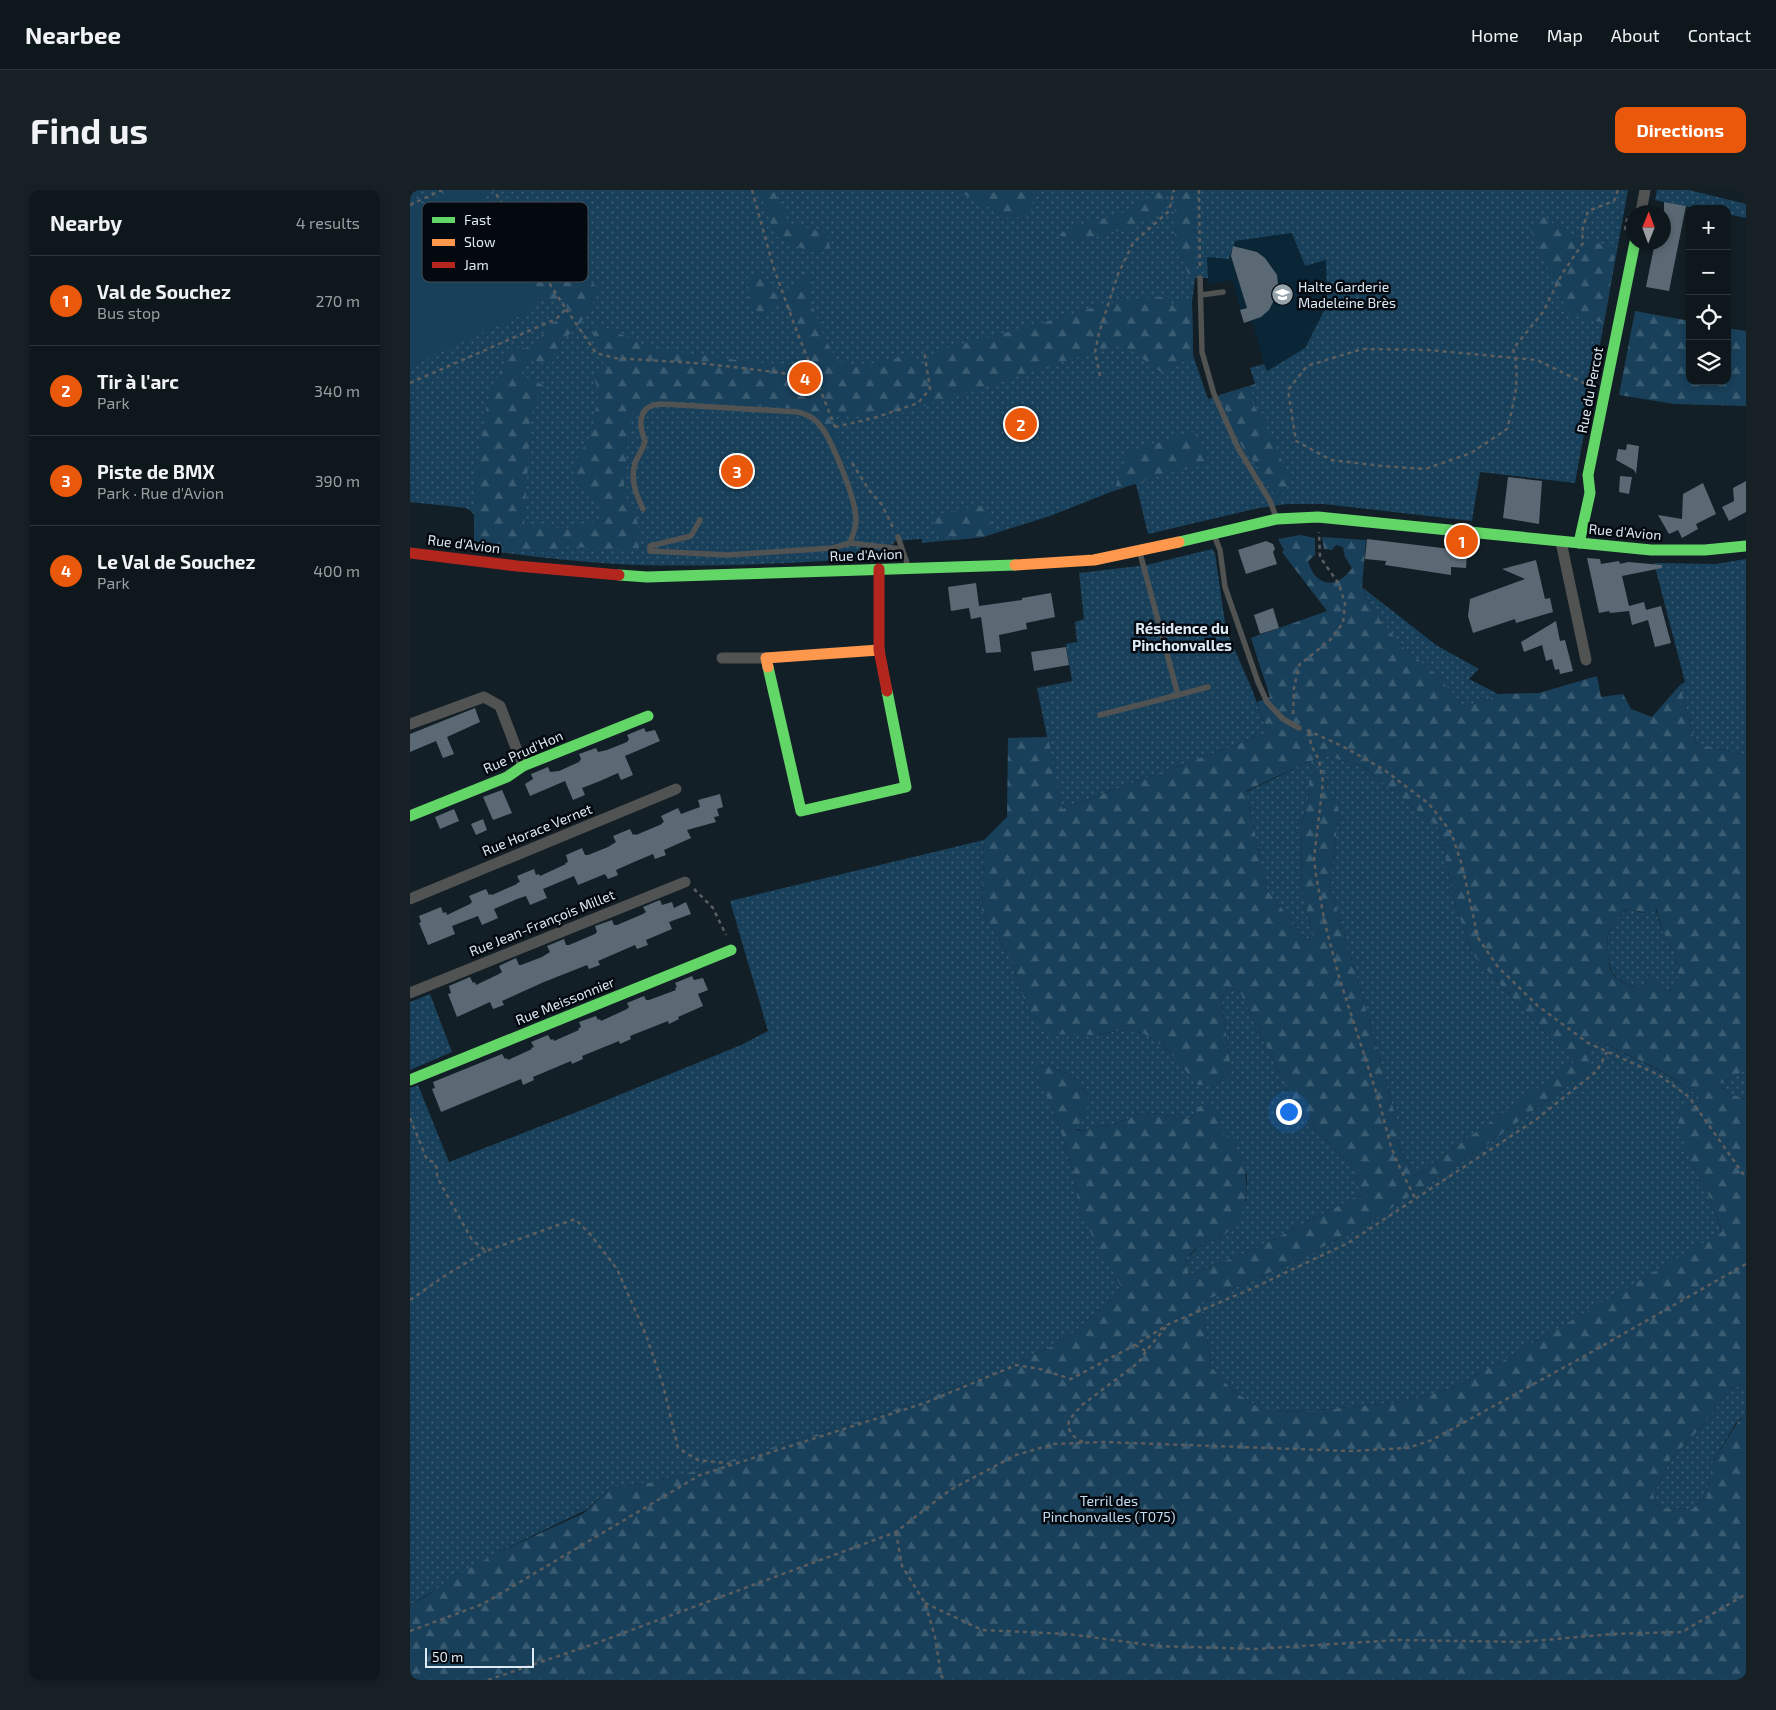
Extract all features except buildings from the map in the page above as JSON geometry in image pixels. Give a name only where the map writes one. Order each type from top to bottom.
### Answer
[{"type":"street","points":[[1642,205],[1645,190]]},
{"type":"street","name":"Rue du Percot","points":[[1570,542],[1590,492],[1588,475],[1633,250]]},
{"type":"street","name":"Rue d'Avion","points":[[410,553],[517,566],[647,576],[1052,564],[1094,560],[1139,551],[1277,519],[1318,517],[1679,551],[1746,546]]},
{"type":"street","points":[[1570,542],[1586,660]]},
{"type":"street","points":[[766,658],[800,810],[906,788],[879,650],[879,569]]},
{"type":"street","points":[[722,658],[766,658],[879,650]]},
{"type":"street","points":[[410,724],[484,697],[500,706],[523,766]]},
{"type":"street","name":"Rue Prud'Hon","points":[[410,816],[507,777],[523,766],[648,716]]},
{"type":"street","name":"Rue Horace Vernet","points":[[410,899],[676,789]]},
{"type":"street","name":"Rue Jean-François Millet","points":[[410,993],[685,882]]},
{"type":"street","name":"Rue Meissonnier","points":[[410,1080],[731,950]]},
{"type":"lane","points":[[1200,278],[1202,352],[1214,394],[1238,448],[1270,501],[1277,519]]},
{"type":"lane","points":[[1201,295],[1223,292]]},
{"type":"lane","points":[[643,509],[633,486],[633,475],[636,462],[645,442],[640,426],[640,417],[645,409],[656,404],[663,404],[798,412],[811,417],[820,425],[841,469],[853,505],[856,521],[850,543]]},
{"type":"lane","points":[[700,520],[691,536],[650,546],[650,552],[728,555],[833,548],[850,543],[901,549]]},
{"type":"lane","points":[[1213,534],[1220,550],[1225,587],[1258,682],[1268,702],[1283,719],[1299,728]]},
{"type":"lane","points":[[898,537],[908,568]]},
{"type":"lane","points":[[1139,551],[1178,695]]},
{"type":"lane","points":[[1100,715],[1208,687]]},
{"type":"path","points":[[410,205],[442,190]]},
{"type":"path","points":[[494,190],[501,202]]},
{"type":"path","points":[[752,190],[774,266],[797,332],[839,437]]},
{"type":"path","points":[[1100,376],[1095,352],[1114,284],[1133,243],[1169,211],[1174,190]]},
{"type":"path","points":[[1198,190],[1200,278]]},
{"type":"path","points":[[1604,393],[1537,360],[1515,358],[1429,350],[1362,350],[1308,366],[1288,390],[1296,441],[1331,460],[1425,469],[1471,453],[1507,428],[1514,402],[1517,370],[1515,358],[1512,349],[1543,312],[1562,274],[1583,243],[1582,231],[1588,211],[1614,201],[1618,190]]},
{"type":"path","points":[[549,282],[596,352],[615,358],[708,364],[783,373],[817,381]]},
{"type":"path","points":[[410,383],[556,319],[566,309]]},
{"type":"path","points":[[835,427],[874,418],[918,403],[930,388],[924,350]]},
{"type":"path","points":[[851,462],[869,490],[882,505],[898,537]]},
{"type":"path","points":[[1318,517],[1320,557],[1340,584],[1344,604],[1343,623],[1330,640],[1299,665],[1294,688],[1293,714],[1299,728],[1308,730],[1342,746],[1383,768],[1429,804],[1451,832],[1462,864],[1478,938],[1498,967],[1538,1006],[1588,1043],[1659,1075],[1689,1097],[1746,1178]]},
{"type":"path","points":[[1308,730],[1311,745],[1320,765],[1323,782],[1314,858],[1325,924],[1339,977],[1379,1102],[1391,1147],[1416,1200]]},
{"type":"path","points":[[685,882],[713,908],[731,950]]},
{"type":"path","points":[[410,1631],[482,1604],[700,1476],[768,1452],[846,1430],[925,1403],[1016,1365],[1040,1369],[1071,1379],[1169,1324],[1251,1289],[1348,1243],[1534,1121],[1598,1071],[1607,1052]]},
{"type":"path","points":[[410,1118],[427,1160],[434,1162],[438,1169],[437,1177],[472,1240],[486,1252]]},
{"type":"path","points":[[410,1300],[449,1273],[486,1252],[575,1219],[590,1234],[617,1268],[646,1335],[663,1386],[678,1448],[698,1460],[736,1464],[768,1452]]},
{"type":"path","points":[[488,1680],[591,1645],[896,1532],[950,1490],[1016,1455],[1054,1444],[1200,1445],[1350,1451],[1408,1448],[1432,1440],[1746,1264]]},
{"type":"path","points":[[1084,1443],[1075,1438],[1070,1432],[1069,1420],[1082,1405],[1139,1362],[1169,1324]]},
{"type":"path","points":[[1134,1345],[1146,1351]]},
{"type":"path","points":[[896,1532],[902,1566],[925,1603],[935,1638],[940,1675],[944,1680]]},
{"type":"path","points":[[925,1603],[982,1630],[1068,1634],[1157,1646],[1256,1649],[1399,1640],[1521,1642],[1612,1634],[1682,1632],[1746,1594]]},
{"type":"shaded area","name":"Halte Garderie Madeleine Brès","points":[[1293,233],[1305,266],[1326,260],[1327,305],[1305,348],[1266,371],[1252,322],[1244,323],[1232,280],[1212,284],[1208,282],[1207,257],[1229,259],[1234,241]]},
{"type":"green space","points":[[410,190],[1628,190],[1575,483],[1480,472],[1472,521],[1324,504],[1287,504],[1259,508],[1148,534],[1136,484],[1126,486],[1050,516],[983,537],[922,543],[922,539],[895,541],[885,557],[762,564],[638,565],[536,557],[475,549],[474,515],[466,508],[410,502]],"holes":[[[1292,233],[1305,266],[1326,260],[1327,305],[1305,348],[1267,371],[1264,364],[1250,368],[1255,384],[1208,399],[1193,355],[1192,302],[1195,278],[1208,278],[1207,257],[1229,259],[1235,241]]]},
{"type":"green space","points":[[454,190],[482,190],[487,202],[428,202]]},
{"type":"green space","points":[[759,190],[774,190],[778,202],[790,223],[827,233],[831,252],[810,252],[775,236]]},
{"type":"green space","points":[[956,190],[1029,190],[1034,193],[1031,215],[1010,219]]},
{"type":"green space","points":[[1162,190],[1166,190],[1162,210],[1130,228],[1073,241],[1059,235],[1075,226],[1120,214]]},
{"type":"green space","points":[[1179,190],[1195,190],[1195,276],[1190,277],[1179,254],[1173,222]]},
{"type":"green space","points":[[1657,190],[1689,190],[1746,204],[1746,218],[1731,215],[1731,205],[1686,206],[1655,200]]},
{"type":"green space","points":[[511,196],[520,202],[502,202]]},
{"type":"green space","points":[[422,205],[422,282],[524,282],[536,308],[410,366],[410,210]]},
{"type":"green space","points":[[1544,217],[1569,234],[1616,249],[1604,323],[1568,313],[1530,229]]},
{"type":"green space","points":[[810,268],[810,300],[824,337],[837,360],[855,367],[909,356],[919,365],[931,364],[938,350],[1035,325],[1109,303],[1148,297],[1168,297],[1175,309],[1182,300],[1192,302],[1193,355],[1187,360],[1161,372],[1132,351],[1117,345],[895,415],[862,414],[830,419],[844,452],[839,455],[821,423],[801,409],[657,400],[645,402],[630,416],[624,486],[626,496],[638,523],[639,548],[601,549],[565,546],[554,553],[474,547],[477,462],[488,399],[511,347],[534,349],[548,325],[558,320],[569,310],[564,302],[531,297],[524,282],[588,282],[600,288],[590,310],[574,331],[563,339],[551,365],[529,359],[521,375],[543,385],[531,416],[524,525],[565,528],[599,521],[600,504],[578,487],[572,467],[591,435],[599,392],[594,378],[608,367],[603,363],[593,334],[599,324],[648,347],[743,361],[805,367],[812,366],[793,315],[781,302],[765,316],[750,307],[748,277],[763,273],[772,286],[790,296],[797,279]]},
{"type":"green space","points":[[1635,311],[1686,320],[1686,385],[1731,385],[1731,329],[1746,331],[1746,406],[1674,404],[1619,395]]},
{"type":"green space","points":[[1256,384],[1250,398],[1274,441],[1292,481],[1277,499],[1259,468],[1242,447],[1219,395]]},
{"type":"green space","points":[[1196,431],[1210,464],[1164,474],[1114,491],[1127,453]]},
{"type":"green space","points":[[985,505],[995,533],[983,537],[955,540],[934,533],[933,515]]},
{"type":"green space","name":"Terril des Pinchonvalles (T075)","points":[[1300,535],[1315,538],[1315,555],[1308,561],[1311,570],[1316,576],[1327,583],[1340,580],[1352,568],[1345,557],[1343,547],[1336,545],[1332,550],[1324,549],[1322,537],[1366,540],[1362,587],[1375,614],[1404,648],[1437,675],[1463,706],[1486,701],[1498,694],[1539,693],[1597,676],[1601,697],[1623,694],[1631,709],[1652,717],[1680,685],[1695,743],[1746,756],[1746,1070],[1717,1085],[1733,1095],[1746,1099],[1746,1383],[1731,1389],[1703,1425],[1670,1460],[1653,1495],[1659,1508],[1692,1509],[1706,1498],[1712,1464],[1737,1423],[1746,1415],[1746,1680],[410,1680],[410,1605],[497,1553],[584,1513],[610,1488],[654,1482],[691,1472],[847,1425],[995,1373],[1063,1341],[1118,1295],[1121,1286],[1096,1244],[1079,1208],[1074,1174],[1058,1123],[1035,1067],[1051,1066],[1078,1079],[1088,1095],[1089,1105],[1076,1130],[1085,1131],[1094,1126],[1112,1125],[1145,1112],[1191,1119],[1196,1109],[1205,1103],[1216,1109],[1225,1137],[1237,1140],[1246,1179],[1245,1204],[1241,1216],[1233,1227],[1222,1236],[1202,1243],[1186,1257],[1189,1275],[1253,1250],[1363,1193],[1352,1165],[1334,1150],[1295,1105],[1239,990],[1228,989],[1221,998],[1230,1061],[1228,1079],[1215,1084],[1198,1085],[1167,1049],[1143,1033],[1121,1030],[1098,1035],[1045,1034],[1025,1002],[1011,959],[982,911],[984,840],[1007,817],[1008,738],[1048,737],[1062,809],[1268,733],[1257,702],[1270,697],[1251,638],[1327,611],[1282,552],[1284,550],[1278,539]],"holes":[[[1328,756],[1365,768],[1439,828],[1455,905],[1474,956],[1546,1034],[1575,1061],[1415,1176],[1396,1140],[1400,1133],[1330,886],[1339,811],[1333,794],[1327,793],[1325,770],[1313,770],[1309,781],[1308,804],[1301,824],[1302,890],[1313,937],[1307,940],[1267,890],[1246,791],[1308,762]],[[1656,908],[1664,934],[1676,955],[1678,978],[1670,991],[1659,987],[1649,975],[1643,989],[1626,984],[1612,973],[1609,965],[1608,935],[1617,918],[1628,909],[1651,914]],[[1600,1042],[1666,1074],[1702,1099],[1699,1104],[1685,1105],[1675,1110],[1690,1160],[1710,1198],[1722,1232],[1504,1360],[1450,1389],[1402,1402],[1309,1411],[1266,1412],[1233,1391],[1211,1367],[1205,1323],[1199,1303],[1294,1262],[1372,1221],[1481,1149],[1589,1070],[1589,1050]]]},
{"type":"green space","points":[[1212,549],[1215,553],[1226,630],[1251,687],[1268,733],[1062,809],[1037,688],[1072,681],[1066,644],[1077,642],[1075,622],[1084,619],[1079,573],[1147,565]]},
{"type":"green space","points":[[1746,559],[1746,756],[1695,743],[1680,685],[1685,682],[1654,563],[1716,564]]},
{"type":"green space","points":[[1362,587],[1436,645],[1479,669],[1469,679],[1498,694],[1486,701],[1463,706],[1437,675],[1404,648],[1375,614]]},
{"type":"green space","points":[[1328,756],[1365,768],[1439,828],[1455,905],[1474,956],[1546,1034],[1576,1061],[1415,1176],[1396,1140],[1400,1133],[1330,886],[1339,811],[1327,793],[1326,779],[1309,782],[1308,804],[1301,824],[1302,890],[1313,937],[1307,940],[1267,890],[1246,792],[1308,762]]},
{"type":"green space","points":[[984,840],[982,911],[1011,959],[1025,1002],[1098,1035],[1121,1030],[1143,1033],[1167,1049],[1198,1084],[1228,1078],[1230,1061],[1221,998],[1228,989],[1239,990],[1295,1105],[1334,1150],[1352,1165],[1363,1193],[1253,1250],[1189,1275],[1186,1257],[1192,1254],[1202,1243],[1221,1237],[1246,1201],[1247,1176],[1225,1137],[1196,1109],[1191,1119],[1145,1112],[1112,1125],[1094,1126],[1085,1131],[1076,1129],[1088,1095],[1078,1079],[1051,1066],[1036,1067],[1058,1123],[1074,1174],[1079,1208],[1121,1286],[1118,1295],[1063,1341],[995,1373],[847,1425],[691,1472],[654,1482],[610,1488],[586,1510],[497,1553],[410,1605],[410,1088],[418,1085],[449,1162],[741,1045],[768,1031],[730,901]]},
{"type":"green space","points":[[1655,908],[1664,934],[1676,955],[1678,978],[1670,991],[1659,987],[1649,975],[1643,989],[1626,984],[1613,973],[1609,959],[1608,935],[1617,918],[1629,909],[1643,913]]},
{"type":"green space","points":[[430,994],[452,1052],[410,1070],[410,1002]]},
{"type":"green space","points":[[1600,1042],[1666,1074],[1702,1099],[1699,1104],[1685,1105],[1690,1160],[1710,1198],[1722,1233],[1504,1360],[1450,1389],[1402,1402],[1309,1411],[1266,1412],[1233,1391],[1211,1367],[1205,1323],[1199,1303],[1294,1262],[1372,1221],[1481,1149],[1589,1070],[1589,1050]]},
{"type":"green space","points":[[1746,1070],[1746,1099],[1733,1095],[1717,1085]]},
{"type":"green space","points":[[1746,1383],[1746,1415],[1736,1423],[1712,1464],[1706,1498],[1692,1509],[1659,1508],[1653,1495],[1670,1460],[1703,1425],[1731,1389]]},
{"type":"traffic: fast","points":[[1579,543],[1590,493],[1588,475],[1633,250]]},
{"type":"traffic: fast","points":[[1179,542],[1277,519],[1318,517],[1651,550],[1705,550],[1746,546]]},
{"type":"traffic: fast","points":[[619,575],[647,577],[1015,565]]},
{"type":"traffic: fast","points":[[768,667],[801,811],[906,787],[887,691]]},
{"type":"traffic: fast","points":[[410,816],[507,777],[523,766],[648,716]]},
{"type":"traffic: fast","points":[[410,1080],[731,950]]},
{"type":"traffic: slow","points":[[1015,565],[1094,560],[1179,542]]},
{"type":"traffic: slow","points":[[768,667],[766,658],[879,650]]},
{"type":"traffic: jam","points":[[410,553],[517,566],[619,575]]},
{"type":"traffic: jam","points":[[879,569],[879,650],[887,691]]},
{"type":"place","name":"Halte Garderie Madeleine Brès","points":[[1282,295]]},
{"type":"place","name":"Le Val de Souchez","points":[[805,378]]},
{"type":"place","name":"Tir à l'arc","points":[[1021,424]]},
{"type":"place","name":"Piste de BMX","points":[[737,471]]},
{"type":"place","name":"Val de Souchez","points":[[1462,541]]},
{"type":"district","name":"Résidence du Pinchonvalles","points":[[1182,638]]}]
